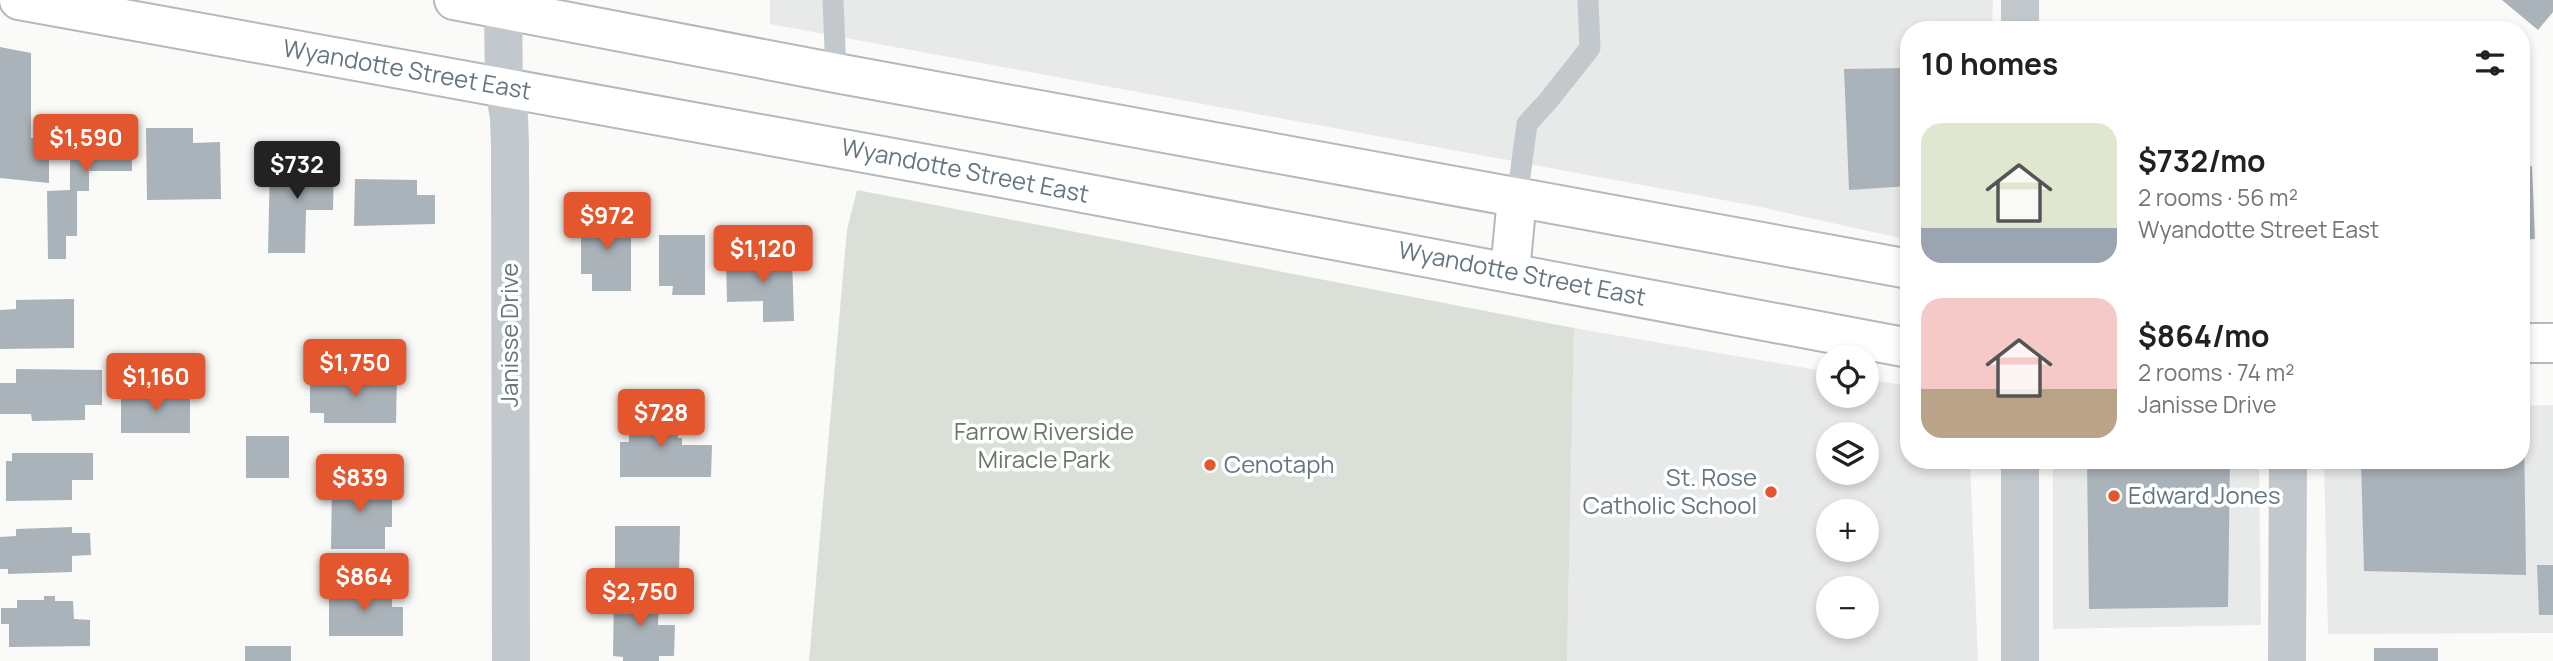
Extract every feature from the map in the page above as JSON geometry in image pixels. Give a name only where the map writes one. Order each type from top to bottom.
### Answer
[{"type":"main road","name":"Wyandotte Street East","points":[[19,0],[1510,272],[1900,346]]},
{"type":"main road","points":[[454,0],[836,73],[1900,267]]},
{"type":"main road","points":[[1510,272],[1517,198]]},
{"type":"main road","points":[[2530,343],[2553,343]]},
{"type":"street","points":[[2020,0],[2020,21]]},
{"type":"street","name":"Janisse Drive","points":[[503,10],[504,87],[510,146],[511,661]]},
{"type":"street","points":[[2020,469],[2020,661]]},
{"type":"street","points":[[2287,661],[2288,469]]},
{"type":"lane","points":[[833,0],[836,73]]},
{"type":"lane","points":[[1517,198],[1527,124],[1590,48],[1588,0]]},
{"type":"shaded area","points":[[770,0],[1993,0],[1992,21],[1900,21],[1900,238],[1756,206],[770,24]]},
{"type":"shaded area","name":"St. Rose Catholic School","points":[[1574,328],[1816,370],[1816,408],[1879,408],[1879,381],[1900,384],[1900,469],[1970,469],[1978,661],[1567,661]]},
{"type":"shaded area","points":[[2553,405],[2553,633],[2328,634],[2324,469],[2530,469],[2530,406]]},
{"type":"shaded area","points":[[2053,469],[2259,469],[2261,625],[2053,629]]},
{"type":"green space","name":"Farrow Riverside Miracle Park","points":[[857,190],[1574,328],[1567,661],[809,661],[847,230]]},
{"type":"building","points":[[2502,0],[2553,0],[2553,12],[2538,30]]},
{"type":"building","points":[[0,47],[31,53],[31,138],[49,137],[49,183],[0,178]]},
{"type":"building","points":[[1900,68],[1900,187],[1849,190],[1844,69]]},
{"type":"building","points":[[96,115],[111,115],[112,124],[131,123],[132,171],[89,171],[89,191],[77,191],[77,236],[66,236],[66,259],[48,259],[47,191],[70,190],[70,123],[96,123]]},
{"type":"building","points":[[146,128],[193,128],[193,143],[220,142],[221,199],[147,200]]},
{"type":"building","points":[[297,156],[316,156],[316,163],[334,163],[333,210],[306,210],[305,253],[268,253],[270,162],[297,162]]},
{"type":"building","points":[[2530,166],[2535,239],[2530,239]]},
{"type":"building","points":[[355,179],[417,180],[417,195],[435,195],[435,224],[354,226]]},
{"type":"building","points":[[591,212],[606,212],[606,218],[631,219],[631,291],[592,291],[592,274],[581,274],[581,219],[591,219]]},
{"type":"building","points":[[659,235],[705,235],[705,295],[672,295],[673,286],[659,286]]},
{"type":"building","points":[[792,257],[794,321],[763,322],[763,301],[727,302],[726,258]]},
{"type":"building","points":[[74,299],[74,348],[0,349],[0,310],[16,309],[16,300]]},
{"type":"building","points":[[16,369],[102,370],[102,405],[85,405],[85,420],[32,421],[31,414],[0,414],[0,383],[16,383]]},
{"type":"building","points":[[323,375],[397,375],[396,423],[324,423],[324,413],[310,413],[310,379],[323,379]]},
{"type":"building","points":[[121,394],[190,394],[190,433],[121,433]]},
{"type":"building","points":[[629,412],[678,412],[678,438],[682,438],[682,445],[712,445],[711,477],[620,477],[620,442],[629,442]]},
{"type":"building","points":[[246,436],[289,436],[289,478],[246,478]]},
{"type":"building","points":[[12,453],[93,453],[93,480],[72,480],[72,500],[6,501],[6,461],[12,461]]},
{"type":"building","points":[[2087,469],[2230,469],[2228,607],[2089,609]]},
{"type":"building","points":[[2361,469],[2525,469],[2526,575],[2364,571]]},
{"type":"building","points":[[354,470],[371,470],[371,482],[385,482],[385,496],[392,495],[392,527],[385,527],[385,549],[331,549],[332,483],[354,483]]},
{"type":"building","points":[[615,526],[680,526],[679,574],[615,574]]},
{"type":"building","points":[[72,527],[72,533],[90,533],[91,555],[72,556],[72,572],[8,574],[8,569],[0,569],[0,537],[16,536],[16,529]]},
{"type":"building","points":[[2537,565],[2553,565],[2553,615],[2539,615]]},
{"type":"building","points":[[386,588],[386,592],[392,592],[392,607],[403,607],[403,636],[329,636],[329,589]]},
{"type":"building","points":[[614,591],[659,591],[658,625],[675,625],[674,656],[659,656],[659,661],[623,661],[623,657],[613,656]]},
{"type":"building","points":[[44,596],[55,596],[55,601],[73,601],[74,619],[90,620],[90,646],[9,647],[9,624],[1,624],[1,608],[17,608],[17,600],[44,600]]},
{"type":"building","points":[[245,646],[291,646],[291,661],[245,661]]},
{"type":"building","points":[[2374,648],[2438,648],[2438,661],[2374,661]]},
{"type":"place","name":"Cenotaph","points":[[1210,465]]},
{"type":"place","name":"St. Rose Catholic School","points":[[1771,492]]},
{"type":"place","name":"Edward Jones","points":[[2114,496]]}]
